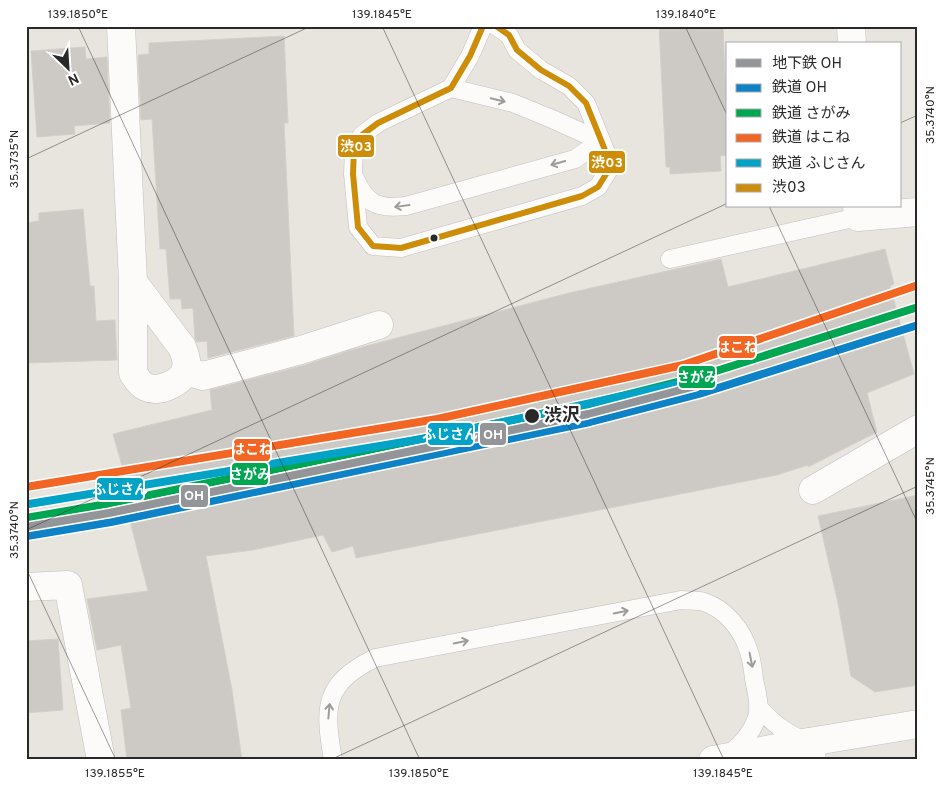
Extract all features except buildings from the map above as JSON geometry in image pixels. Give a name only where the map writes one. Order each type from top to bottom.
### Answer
[{"type":"street","points":[[121,26],[133,282],[133,373],[146,387],[157,389],[180,378],[185,371],[187,359],[182,347],[133,282]]},
{"type":"street","points":[[851,26],[852,42]]},
{"type":"street","points":[[857,212],[918,212]]},
{"type":"street","points":[[185,371],[203,376],[301,350],[379,325]]},
{"type":"street","points":[[814,490],[918,429]]},
{"type":"street","points":[[26,586],[68,585],[101,760]]},
{"type":"street","points":[[720,759],[811,751],[918,724]]},
{"type":"lane","points":[[482,26],[470,56],[451,88],[378,123],[362,135],[354,149],[353,174],[358,226],[373,246],[401,248],[582,196],[598,187],[608,171],[607,155],[586,102],[569,86],[541,70],[518,50],[509,35],[496,26]]},
{"type":"lane","points":[[451,88],[513,103],[601,141]]},
{"type":"lane","points":[[353,174],[360,189],[368,199],[377,205],[390,208],[406,206],[575,159],[601,141]]},
{"type":"lane","points":[[670,259],[857,212]]},
{"type":"lane","points":[[333,760],[328,713],[331,698],[340,682],[355,668],[375,658],[681,600],[704,602],[721,610],[742,635],[749,652],[758,715],[750,732],[741,744],[720,759]]},
{"type":"lane","points":[[758,707],[778,727],[793,736],[811,751]]},
{"type":"metro line","name":"OH","points":[[26,527],[109,513],[441,445],[588,414],[696,386]]},
{"type":"rail line","name":"はこね","points":[[26,487],[437,419],[683,365],[918,285]]},
{"type":"rail line","name":"さがみ","points":[[26,518],[107,504],[586,405],[694,378],[915,308]]},
{"type":"rail line","name":"OH","points":[[27,536],[111,522],[590,422],[699,394],[918,325]]},
{"type":"rail line","name":"ふじさん","points":[[29,504],[440,436],[687,382]]},
{"type":"transit line","name":"渋03","points":[[483,26],[470,56],[451,88],[378,123],[362,135],[354,149],[353,174],[358,227],[373,246],[401,248],[582,196],[598,187],[608,171],[607,155],[586,103],[569,86],[541,70],[517,50],[509,35],[496,26]]},
{"type":"place","name":"渋沢","points":[[532,416]]}]
